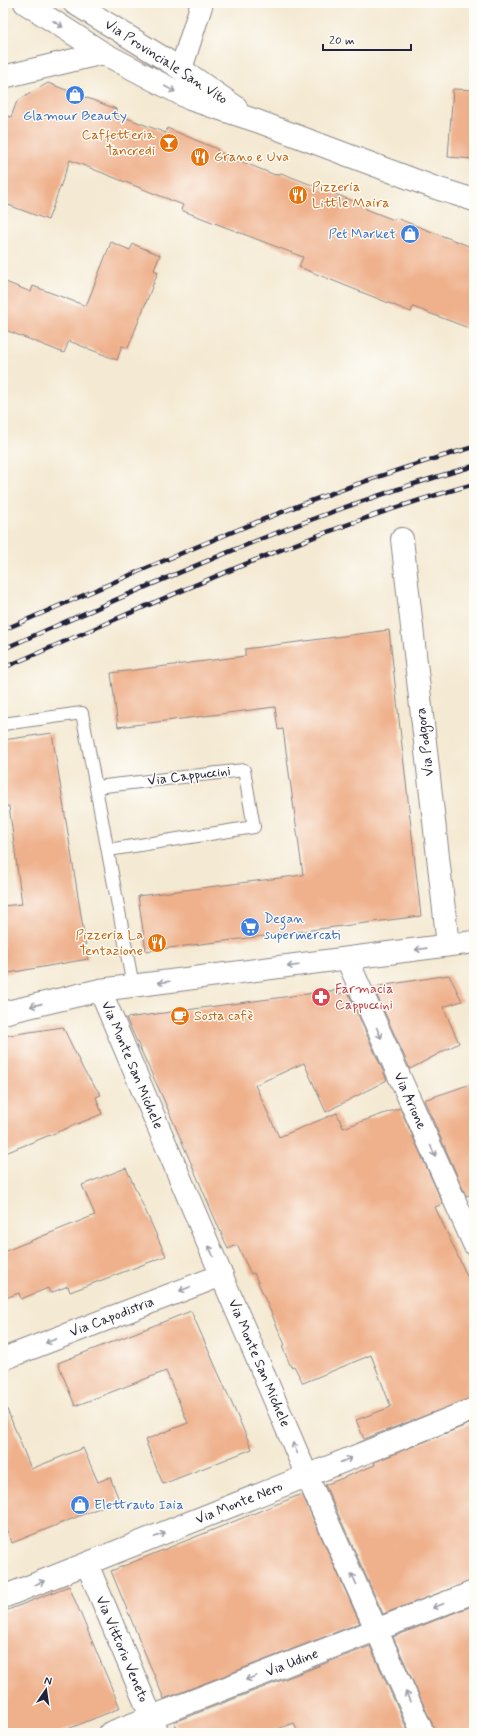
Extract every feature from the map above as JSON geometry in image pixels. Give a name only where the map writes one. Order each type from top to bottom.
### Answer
[{"type":"street","name":"Via Provinciale San Vito","points":[[25,3],[102,53],[190,100],[257,121],[433,188],[474,200]]},
{"type":"street","name":"Via Provinciale San Vito","points":[[74,3],[181,69],[257,121]]},
{"type":"street","points":[[181,69],[202,3]]},
{"type":"street","points":[[3,77],[102,53]]},
{"type":"street","name":"Via Podgora","points":[[402,538],[448,945]]},
{"type":"street","points":[[3,1013],[100,990],[474,942]]},
{"type":"street","name":"Via Arione","points":[[346,959],[474,1244]]},
{"type":"street","name":"Via Monte San Michele","points":[[100,990],[307,1476],[423,1733]]},
{"type":"street","name":"Via Capodistria","points":[[3,1360],[222,1274]]},
{"type":"street","name":"Via Monte Nero","points":[[3,1597],[474,1409]]},
{"type":"street","name":"Via Vittorio Veneto","points":[[87,1564],[155,1725]]},
{"type":"street","name":"Via Udine","points":[[110,1733],[155,1725],[377,1630],[474,1592]]},
{"type":"lane","points":[[3,724],[82,713],[133,986]]},
{"type":"lane","name":"Via Cappuccini","points":[[96,787],[244,770],[254,827],[108,850]]},
{"type":"building","points":[[48,83],[116,109],[116,114],[166,133],[167,128],[217,149],[218,152],[275,175],[281,173],[366,206],[366,209],[394,220],[396,218],[474,248],[474,330],[413,307],[411,312],[299,267],[303,257],[181,210],[183,205],[70,160],[48,220],[3,203],[3,115],[11,117],[17,101]]},
{"type":"building","points":[[453,89],[474,90],[474,159],[448,157]]},
{"type":"building","points":[[111,242],[130,250],[133,244],[160,255],[154,270],[158,272],[128,348],[122,346],[117,360],[69,341],[64,353],[3,329],[3,281],[31,292],[33,286],[86,306]]},
{"type":"building","points":[[389,630],[421,916],[146,951],[138,896],[303,875],[283,729],[278,730],[275,707],[118,727],[111,673],[245,656],[245,649]]},
{"type":"building","points":[[52,733],[88,959],[3,974],[3,906],[22,904],[9,806],[3,807],[3,740]]},
{"type":"building","points":[[449,975],[462,1001],[443,1007],[459,1043],[410,1069],[373,987]]},
{"type":"building","points":[[337,990],[338,994],[348,992],[387,1080],[326,1112],[304,1063],[255,1085],[279,1137],[337,1113],[343,1128],[400,1108],[443,1204],[435,1207],[474,1291],[474,1397],[364,1439],[356,1420],[391,1407],[371,1355],[303,1383],[294,1366],[291,1367],[282,1346],[285,1345],[254,1273],[251,1274],[237,1245],[228,1249],[163,1098],[126,1018]]},
{"type":"building","points":[[63,1027],[84,1071],[101,1095],[96,1097],[102,1114],[3,1154],[3,1036]]},
{"type":"building","points":[[474,1083],[474,1194],[466,1196],[424,1100]]},
{"type":"building","points":[[126,1168],[166,1256],[70,1292],[68,1286],[50,1293],[48,1288],[21,1299],[19,1293],[3,1299],[3,1252],[95,1215],[82,1185]]},
{"type":"building","points":[[191,1311],[252,1449],[163,1484],[145,1440],[188,1423],[166,1371],[75,1406],[58,1363]]},
{"type":"building","points":[[3,1402],[31,1469],[83,1448],[98,1482],[110,1477],[119,1500],[12,1543],[3,1521]]},
{"type":"building","points":[[474,1422],[474,1580],[383,1614],[325,1485],[375,1465],[374,1462]]},
{"type":"building","points":[[302,1494],[360,1623],[164,1699],[111,1571]]},
{"type":"building","points":[[69,1586],[120,1708],[58,1733],[3,1733],[3,1612]]},
{"type":"building","points":[[474,1605],[474,1733],[435,1733],[393,1637]]},
{"type":"building","points":[[370,1646],[409,1733],[298,1733],[294,1723],[267,1733],[179,1733],[174,1722]]},
{"type":"railway","points":[[3,630],[177,555],[294,507],[354,485],[474,447]]},
{"type":"railway","points":[[3,649],[236,549],[294,526],[354,504],[474,466]]},
{"type":"railway","points":[[3,668],[236,568],[294,545],[353,522],[474,484]]},
{"type":"place","name":"Glamour Beauty","points":[[75,95]]},
{"type":"place","name":"Caffetteria Tancredi","points":[[169,143]]},
{"type":"place","name":"Grano e Uva","points":[[200,157]]},
{"type":"place","name":"Pizzeria Little Maira","points":[[298,195]]},
{"type":"place","name":"Pet Market","points":[[410,234]]},
{"type":"place","name":"Degan supermercati","points":[[250,927]]},
{"type":"place","name":"Pizzeria La Tentazione","points":[[157,943]]},
{"type":"place","name":"Farmacia Cappuccini","points":[[321,997]]},
{"type":"place","name":"Sosta cafè","points":[[180,1016]]},
{"type":"place","name":"Elettrauto Iaia","points":[[80,1505]]}]
